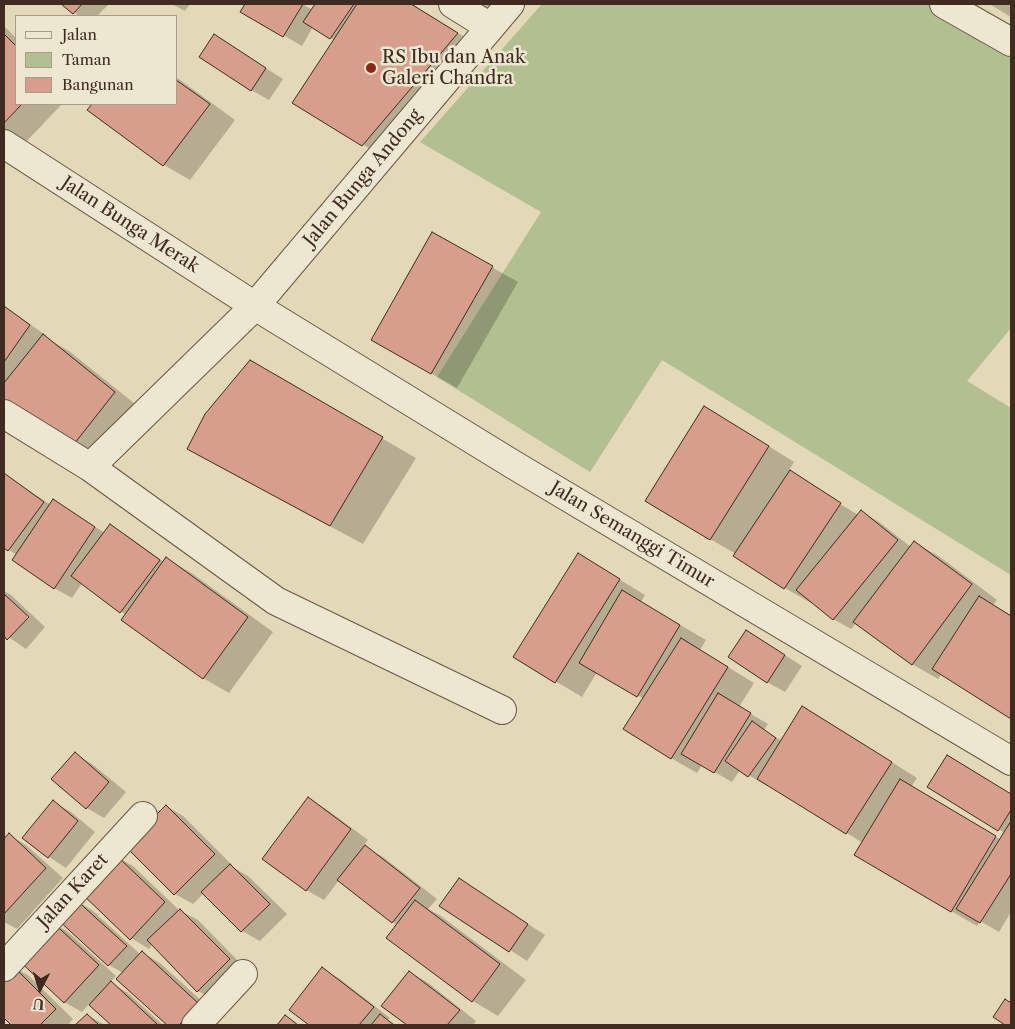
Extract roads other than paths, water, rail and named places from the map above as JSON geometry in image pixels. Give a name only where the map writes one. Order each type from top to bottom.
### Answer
[{"type":"street","points":[[453,4],[490,27]]},
{"type":"street","name":"Jalan Bunga Andong","points":[[90,467],[256,306],[510,4]]},
{"type":"street","points":[[944,4],[1011,42]]},
{"type":"street","name":"Jalan Bunga Merak","points":[[4,144],[256,306]]},
{"type":"street","name":"Jalan Semanggi Timur","points":[[256,306],[523,470],[1011,761]]},
{"type":"street","points":[[4,414],[90,467],[276,601],[502,710]]},
{"type":"street","name":"Jalan Karet","points":[[4,967],[143,816]]},
{"type":"street","points":[[196,1025],[243,974]]},
{"type":"place","name":"RS Ibu dan Anak Galeri Chandra","points":[[371,68]]}]
